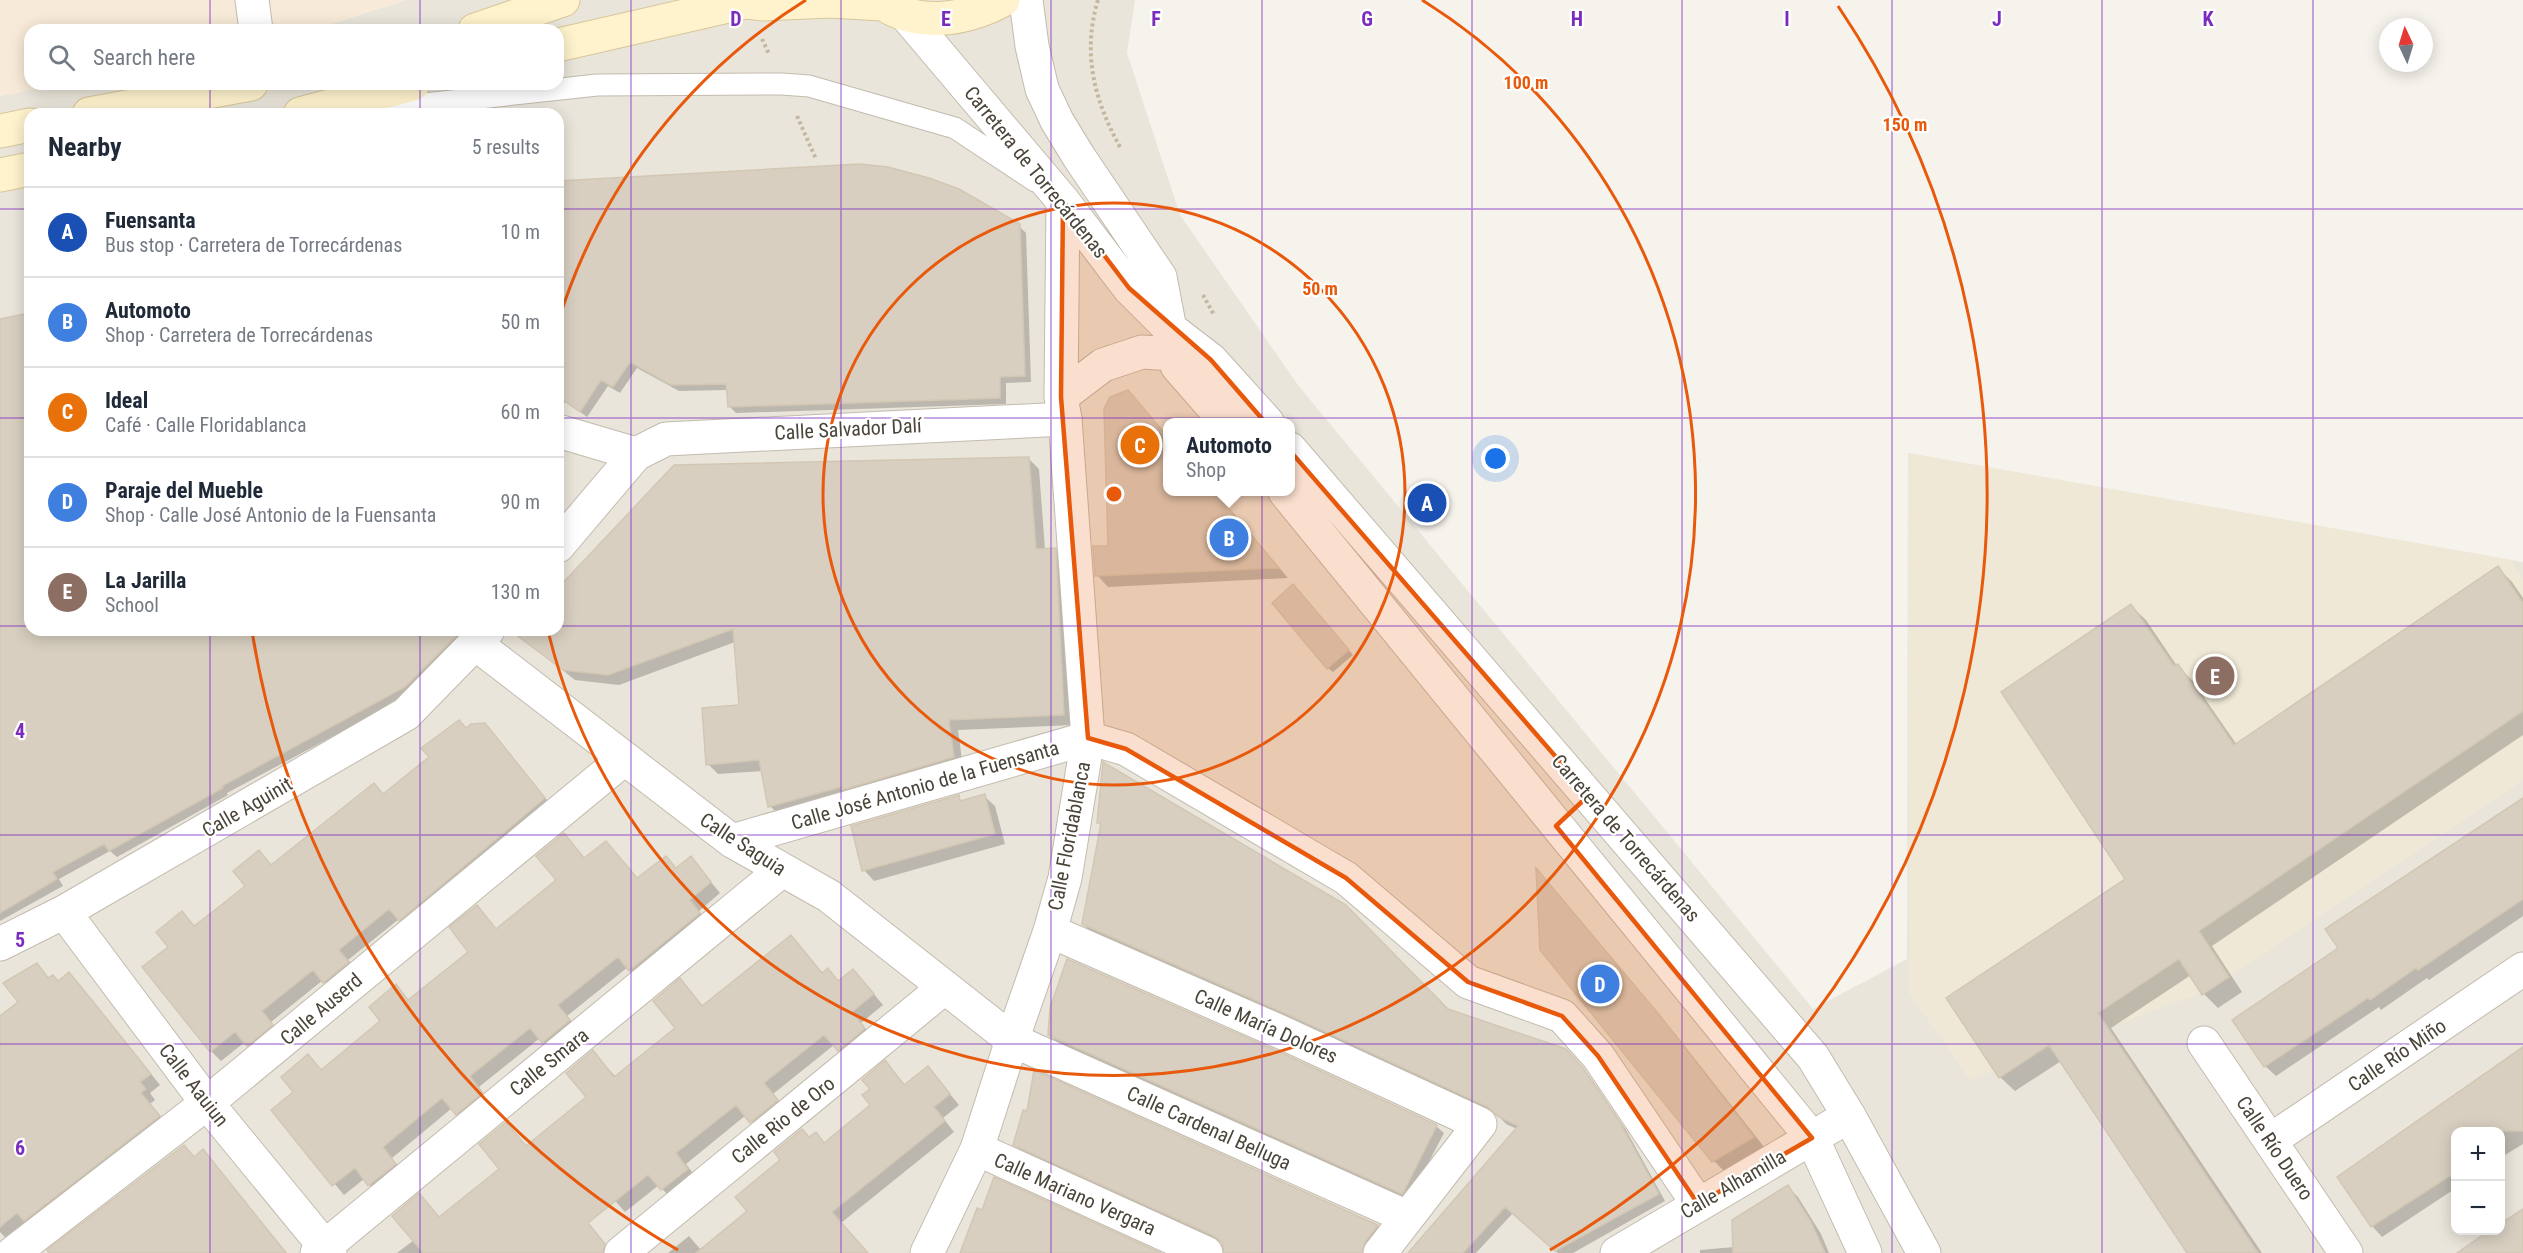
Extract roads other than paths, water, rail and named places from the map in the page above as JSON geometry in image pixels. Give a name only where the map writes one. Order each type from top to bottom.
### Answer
[{"type":"main road","points":[[493,24],[563,0]]},
{"type":"main road","points":[[564,44],[746,2],[762,4],[830,2],[888,6],[932,19],[958,18],[982,11],[1003,0]]},
{"type":"main road","points":[[121,108],[219,90]]},
{"type":"main road","points":[[323,108],[390,90]]},
{"type":"main road","points":[[0,131],[24,126]]},
{"type":"main road","points":[[0,175],[24,170]]},
{"type":"street","points":[[252,0],[255,24]]},
{"type":"street","name":"Carretera de Torrecárdenas","points":[[1026,0],[1032,46],[1042,90],[1057,122],[1079,157],[1160,277],[1172,340]]},
{"type":"street","name":"Carretera de Torrecárdenas","points":[[888,6],[1064,201],[1129,288],[1172,340],[1211,360],[1263,418]]},
{"type":"street","name":"Calle Floridablanca","points":[[931,1252],[977,1149],[1050,932],[1065,878],[1088,738],[1063,408],[1064,201]]},
{"type":"street","points":[[1063,408],[1102,365],[1172,340],[1178,366],[1222,418]]},
{"type":"street","name":"Calle Salvador Dalí","points":[[564,539],[636,454],[666,439],[1063,408]]},
{"type":"street","points":[[564,433],[636,454]]},
{"type":"street","name":"Carretera de Torrecárdenas","points":[[1295,455],[1813,1057],[1849,1116],[1924,1253]]},
{"type":"street","points":[[1288,496],[1812,1138],[1865,1253]]},
{"type":"street","name":"Calle Saguia","points":[[482,637],[624,759],[732,841],[781,871],[829,896],[1012,1040]]},
{"type":"street","name":"Calle Aguinit","points":[[0,944],[64,912],[406,714],[482,637]]},
{"type":"street","points":[[1088,738],[1126,749],[1346,878],[1468,982],[1562,1016],[1599,1056],[1698,1204]]},
{"type":"street","name":"Calle José Antonio de la Fuensanta","points":[[732,841],[1088,738]]},
{"type":"street","name":"Calle Auserd","points":[[13,1253],[207,1103],[624,759]]},
{"type":"street","points":[[1556,826],[1588,795]]},
{"type":"street","name":"Calle Smara","points":[[324,1251],[781,871]]},
{"type":"street","name":"Calle Aauiun","points":[[64,912],[207,1103],[324,1251]]},
{"type":"street","name":"Calle María Dolores","points":[[1050,932],[1283,1033],[1480,1124],[1407,1217]]},
{"type":"street","name":"Calle Río Miño","points":[[2271,1140],[2523,969]]},
{"type":"street","name":"Calle Rio de Oro","points":[[621,1253],[945,987]]},
{"type":"street","name":"Calle Cardenal Belluga","points":[[1012,1040],[1407,1217]]},
{"type":"street","name":"Calle Río Duero","points":[[2204,1043],[2346,1253]]},
{"type":"street","name":"Calle Alhamilla","points":[[1617,1253],[1849,1116]]},
{"type":"street","name":"Calle Mariano Vergara","points":[[977,1149],[1206,1253]]},
{"type":"street","points":[[1380,1253],[1407,1217]]},
{"type":"lane","points":[[564,89],[597,85],[782,84],[809,86],[955,128],[1064,201]]},
{"type":"lane","points":[[385,108],[551,90]]},
{"type":"place","name":"Ideal","points":[[1140,445]]},
{"type":"place","name":"Fuensanta","points":[[1427,503]]},
{"type":"place","name":"Automoto","points":[[1229,538]]},
{"type":"place","name":"La Jarilla","points":[[2215,676]]},
{"type":"place","name":"Paraje del Mueble","points":[[1600,984]]}]
